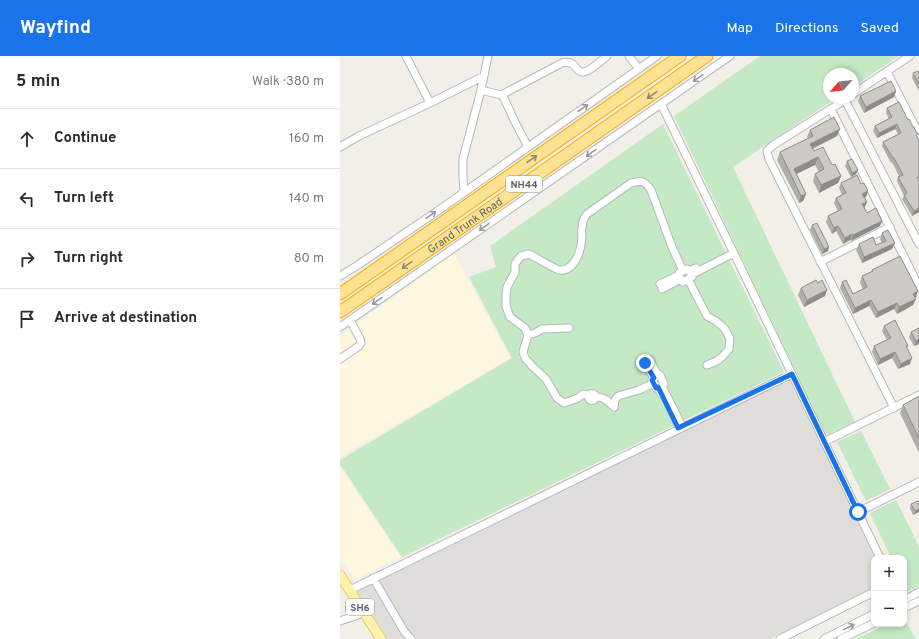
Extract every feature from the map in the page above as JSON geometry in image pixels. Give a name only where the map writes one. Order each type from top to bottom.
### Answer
[{"type":"highway","name":"Grand Trunk Road","points":[[340,294],[680,56]]},
{"type":"highway","name":"Grand Trunk Road","points":[[340,312],[707,56]]},
{"type":"main road","name":"SH6","points":[[340,574],[381,639]]},
{"type":"main road","name":"SH6","points":[[340,586],[374,639]]},
{"type":"street","points":[[406,56],[430,103]]},
{"type":"street","points":[[464,192],[463,159],[481,90],[488,56]]},
{"type":"street","points":[[501,95],[570,59],[580,72],[583,72],[607,56]]},
{"type":"street","points":[[629,56],[638,69]]},
{"type":"street","points":[[340,276],[464,192],[657,56]]},
{"type":"street","points":[[340,327],[730,56]]},
{"type":"street","points":[[859,90],[910,56]]},
{"type":"street","points":[[887,72],[919,134]]},
{"type":"street","points":[[340,147],[359,136],[484,76]]},
{"type":"street","points":[[481,90],[501,95],[507,103],[528,147]]},
{"type":"street","points":[[661,104],[879,555]]},
{"type":"street","points":[[838,104],[772,146],[767,152],[769,159],[820,262],[894,408]]},
{"type":"street","points":[[849,104],[919,244]]},
{"type":"street","points":[[831,109],[919,287]]},
{"type":"street","points":[[654,384],[618,396],[615,400],[614,407],[606,399],[600,396],[589,399],[587,395],[583,394],[578,398],[564,403],[557,398],[542,374],[525,358],[523,352],[528,334],[525,328],[510,317],[506,306],[507,287],[515,272],[515,264],[521,256],[529,254],[558,270],[567,269],[574,263],[578,255],[581,245],[583,221],[587,214],[631,183],[639,181],[646,183],[651,190],[672,247],[683,271]]},
{"type":"street","points":[[820,262],[890,227]]},
{"type":"street","points":[[733,252],[691,275],[692,277],[683,282],[681,279],[661,287],[679,275],[679,273],[687,269],[689,271],[733,252]]},
{"type":"street","points":[[912,272],[919,268]]},
{"type":"street","points":[[688,279],[707,316],[716,321],[725,329],[730,339],[729,349],[723,356],[717,361],[707,365]]},
{"type":"street","points":[[340,359],[361,343],[350,320]]},
{"type":"street","points":[[528,334],[535,333],[542,329],[569,328]]},
{"type":"street","points":[[648,362],[658,376],[660,375],[664,384],[662,386],[680,427],[658,387],[656,388],[652,380],[654,378],[648,362]]},
{"type":"street","points":[[350,590],[680,427],[792,374]]},
{"type":"street","points":[[824,442],[919,395]]},
{"type":"street","points":[[858,512],[919,482]]},
{"type":"street","points":[[373,578],[404,631],[411,639]]},
{"type":"street","points":[[907,598],[919,592]]},
{"type":"street","points":[[780,639],[871,594]]},
{"type":"street","points":[[907,607],[919,601]]},
{"type":"street","points":[[340,621],[358,615]]},
{"type":"street","points":[[824,639],[871,616]]},
{"type":"street","points":[[841,639],[871,624]]},
{"type":"shaded area","points":[[454,253],[510,358],[340,457],[340,336]]},
{"type":"shaded area","points":[[790,380],[874,555],[871,555],[871,589],[770,639],[387,639],[357,591]]},
{"type":"shaded area","points":[[340,468],[401,557],[355,579],[340,558]]},
{"type":"green space","points":[[760,56],[899,56],[859,83],[859,68],[823,68],[823,104],[827,104],[733,167],[855,422],[826,435],[674,116]]},
{"type":"green space","points":[[663,124],[784,372],[402,557],[340,464],[340,460],[512,358],[469,277],[496,267],[490,246]]},
{"type":"green space","points":[[861,431],[890,489],[866,501],[837,442]]},
{"type":"green space","points":[[896,500],[919,547],[919,586],[907,592],[907,555],[890,555],[870,513]]},
{"type":"green space","points":[[907,624],[916,639],[856,639],[881,627],[907,627]]},
{"type":"building","points":[[918,71],[919,73],[919,84],[913,73]]},
{"type":"building","points":[[891,81],[896,91],[866,107],[860,96]]},
{"type":"building","points":[[899,102],[908,120],[909,119],[916,132],[919,134],[916,135],[919,140],[919,177],[917,178],[919,181],[919,208],[914,211],[904,195],[907,193],[898,177],[903,175],[883,142],[901,133],[897,124],[879,133],[875,126],[892,117],[887,108]]},
{"type":"building","points":[[834,117],[840,129],[810,144],[814,151],[823,147],[832,165],[835,164],[841,176],[821,185],[815,174],[824,169],[818,157],[794,169],[806,194],[801,196],[780,152],[813,136],[810,130]]},
{"type":"building","points":[[852,159],[858,170],[852,173],[847,161]]},
{"type":"building","points":[[857,175],[861,184],[864,183],[868,191],[862,194],[867,202],[862,204],[867,213],[876,208],[882,221],[845,238],[838,226],[834,228],[828,216],[842,209],[836,198],[846,193],[841,183]]},
{"type":"building","points":[[817,223],[829,247],[824,249],[812,225]]},
{"type":"building","points":[[888,230],[895,243],[864,257],[859,244],[873,237],[876,245],[886,241],[882,233]]},
{"type":"building","points":[[900,256],[918,291],[913,294],[916,299],[899,307],[897,303],[878,312],[871,300],[855,308],[842,282],[846,280],[853,294],[867,287],[862,276]]},
{"type":"building","points":[[816,280],[818,283],[822,280],[827,290],[807,300],[801,288]]},
{"type":"building","points":[[895,320],[908,346],[906,346],[912,358],[901,364],[895,352],[880,359],[874,346],[891,338],[884,326]]},
{"type":"building","points":[[919,328],[919,339],[916,341],[911,332]]},
{"type":"building","points":[[919,396],[919,438],[903,405]]},
{"type":"building","points":[[918,501],[919,509],[915,511],[911,504]]},
{"type":"route","points":[[645,363],[654,378],[652,380],[656,388],[658,387],[678,428],[792,374],[858,512]]}]
